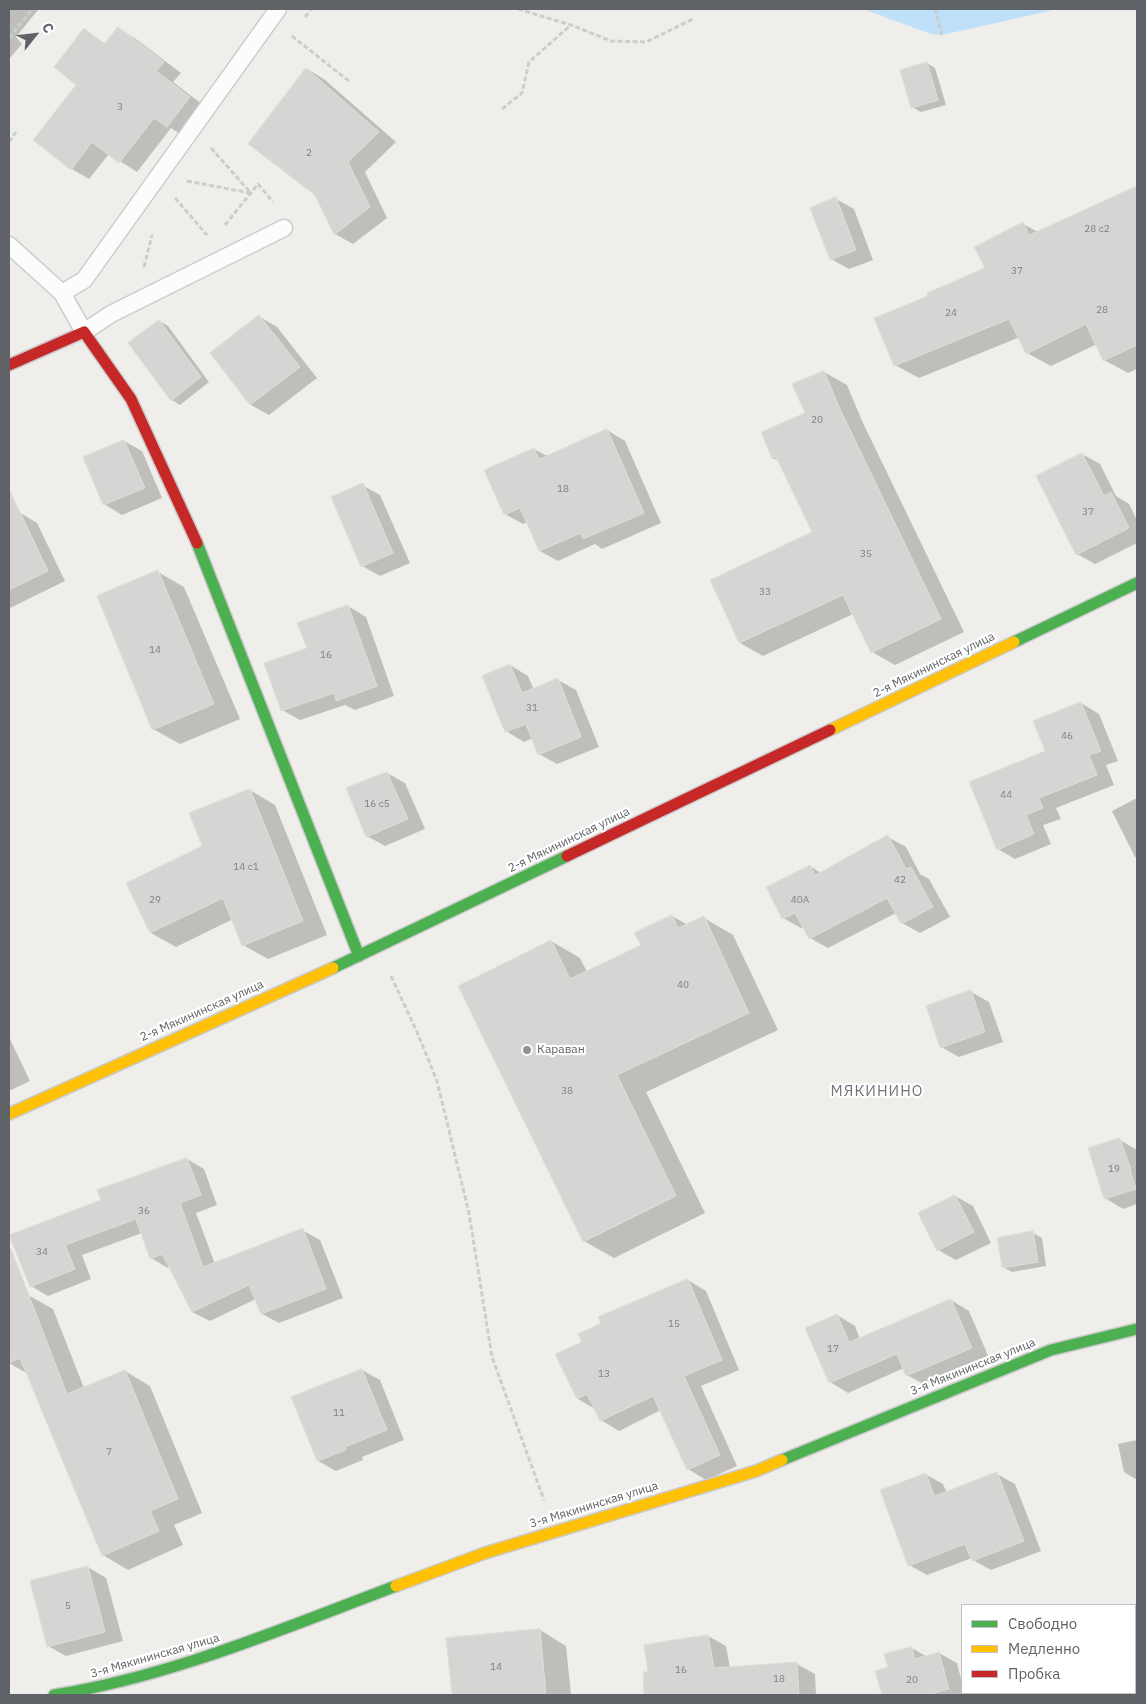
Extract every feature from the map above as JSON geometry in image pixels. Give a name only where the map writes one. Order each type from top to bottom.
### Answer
[{"type":"street","points":[[9,365],[84,332],[131,399],[192,528],[359,956]]},
{"type":"street","name":"2-я Мякининская улица","points":[[9,1114],[359,956],[1137,583]]},
{"type":"street","name":"3-я Мякининская улица","points":[[54,1695],[86,1690],[199,1660],[485,1553],[756,1471],[1051,1350],[1137,1329]]},
{"type":"lane","points":[[62,293],[84,280],[278,9]]},
{"type":"lane","points":[[9,245],[62,293],[84,332],[111,314],[284,228]]},
{"type":"lane","points":[[1107,598],[1137,573]]},
{"type":"path","points":[[9,38],[32,9]]},
{"type":"path","points":[[518,9],[571,25],[611,41],[646,42],[692,19]]},
{"type":"path","points":[[935,9],[942,35]]},
{"type":"path","points":[[502,109],[522,93],[529,62],[571,25]]},
{"type":"path","points":[[292,36],[350,82]]},
{"type":"path","points":[[9,142],[16,132]]},
{"type":"path","points":[[211,148],[250,193]]},
{"type":"path","points":[[186,181],[250,193]]},
{"type":"path","points":[[223,227],[258,184],[284,216],[284,228]]},
{"type":"path","points":[[175,198],[212,241]]},
{"type":"path","points":[[377,947],[417,1032],[437,1081],[469,1213],[492,1357],[556,1531]]},
{"type":"water","points":[[863,9],[1058,9],[942,35],[931,34]]},
{"type":"building","points":[[118,27],[164,62],[156,71],[190,97],[167,127],[154,118],[119,163],[92,142],[71,170],[33,140],[76,85],[54,67],[84,28],[104,44]]},
{"type":"building","points":[[927,62],[938,100],[911,108],[900,70]]},
{"type":"building","points":[[306,68],[379,132],[348,162],[370,207],[334,235],[315,195],[248,144]]},
{"type":"building","points":[[1137,186],[1137,345],[1103,361],[1086,324],[1026,354],[1009,319],[894,366],[874,318],[928,296],[927,293],[985,268],[974,247],[1023,222],[1029,235]]},
{"type":"building","points":[[836,197],[856,250],[830,260],[810,208]]},
{"type":"building","points":[[259,315],[300,367],[250,405],[210,353]]},
{"type":"building","points":[[159,320],[201,377],[171,401],[128,343]]},
{"type":"building","points":[[824,371],[840,409],[941,619],[871,653],[843,595],[739,643],[710,580],[812,532],[776,457],[772,459],[761,432],[805,413],[792,384]]},
{"type":"building","points":[[607,429],[644,513],[583,539],[581,533],[539,551],[520,508],[504,515],[484,470],[534,448],[539,459]]},
{"type":"building","points":[[124,440],[145,488],[103,505],[83,457]]},
{"type":"building","points":[[1082,453],[1104,496],[1111,492],[1129,528],[1076,555],[1036,476]]},
{"type":"building","points":[[363,483],[393,553],[361,567],[331,497]]},
{"type":"building","points":[[9,489],[48,571],[9,590]]},
{"type":"building","points":[[158,570],[214,704],[152,730],[97,596]]},
{"type":"building","points":[[348,605],[377,686],[336,701],[334,693],[281,711],[264,663],[307,648],[297,623]]},
{"type":"building","points":[[510,664],[522,693],[558,678],[581,737],[538,755],[526,724],[505,732],[482,676]]},
{"type":"building","points":[[1081,702],[1101,751],[1089,755],[1097,775],[1039,798],[1043,808],[1026,815],[1034,834],[997,850],[969,782],[1045,751],[1033,721]]},
{"type":"building","points":[[387,772],[408,819],[366,837],[346,788]]},
{"type":"building","points":[[250,789],[303,921],[242,946],[223,898],[150,933],[126,883],[202,846],[189,813]]},
{"type":"building","points":[[888,835],[906,869],[911,867],[933,907],[901,924],[887,898],[809,939],[795,913],[782,919],[766,887],[810,865],[815,875]]},
{"type":"building","points":[[672,915],[678,928],[704,916],[749,1013],[617,1075],[676,1196],[583,1242],[458,986],[551,940],[570,979],[641,945],[634,933]]},
{"type":"building","points":[[971,990],[985,1032],[940,1048],[926,1006]]},
{"type":"building","points":[[1120,1138],[1136,1189],[1104,1199],[1088,1148]]},
{"type":"building","points":[[187,1158],[201,1195],[180,1203],[203,1267],[303,1228],[326,1289],[261,1314],[249,1285],[192,1312],[162,1254],[150,1259],[136,1219],[65,1245],[75,1269],[30,1287],[9,1235],[101,1200],[97,1190]]},
{"type":"building","points":[[955,1195],[974,1232],[937,1251],[918,1213]]},
{"type":"building","points":[[1033,1231],[1038,1262],[1002,1268],[997,1238]]},
{"type":"building","points":[[9,1249],[11,1249],[67,1394],[125,1370],[178,1499],[150,1511],[159,1531],[102,1556],[20,1358],[9,1363]]},
{"type":"building","points":[[688,1279],[722,1360],[684,1376],[720,1455],[687,1470],[653,1396],[600,1421],[587,1394],[577,1399],[555,1354],[582,1342],[578,1334],[601,1323],[598,1317]]},
{"type":"building","points":[[951,1299],[972,1348],[906,1376],[897,1354],[829,1383],[805,1328],[837,1314],[849,1342]]},
{"type":"building","points":[[362,1369],[387,1430],[345,1447],[346,1450],[317,1461],[291,1397]]},
{"type":"building","points":[[997,1472],[1024,1541],[972,1561],[965,1544],[908,1566],[880,1490],[926,1473],[934,1496]]},
{"type":"building","points":[[88,1566],[105,1632],[47,1647],[30,1581]]},
{"type":"building","points":[[540,1629],[546,1695],[452,1695],[446,1638]]},
{"type":"building","points":[[708,1635],[714,1668],[797,1662],[799,1695],[644,1695],[643,1672],[648,1672],[644,1645]]},
{"type":"building","points":[[912,1647],[915,1659],[939,1652],[949,1689],[928,1695],[882,1695],[875,1671],[888,1667],[884,1654]]},
{"type":"traffic: fast","points":[[197,543],[359,956]]},
{"type":"traffic: fast","points":[[1014,642],[1137,583]]},
{"type":"traffic: fast","points":[[333,968],[567,856]]},
{"type":"traffic: fast","points":[[782,1460],[1051,1350],[1137,1329]]},
{"type":"traffic: fast","points":[[54,1695],[98,1687],[185,1663],[270,1634],[396,1586]]},
{"type":"traffic: slow","points":[[830,730],[1014,642]]},
{"type":"traffic: slow","points":[[9,1114],[333,968]]},
{"type":"traffic: slow","points":[[396,1586],[485,1553],[756,1471],[782,1460]]},
{"type":"traffic: jam","points":[[9,365],[84,332],[131,399],[197,543]]},
{"type":"traffic: jam","points":[[567,856],[830,730]]},
{"type":"place","name":"Караван","points":[[527,1050]]},
{"type":"district","name":"МЯКИНИНО","points":[[877,1092]]}]
